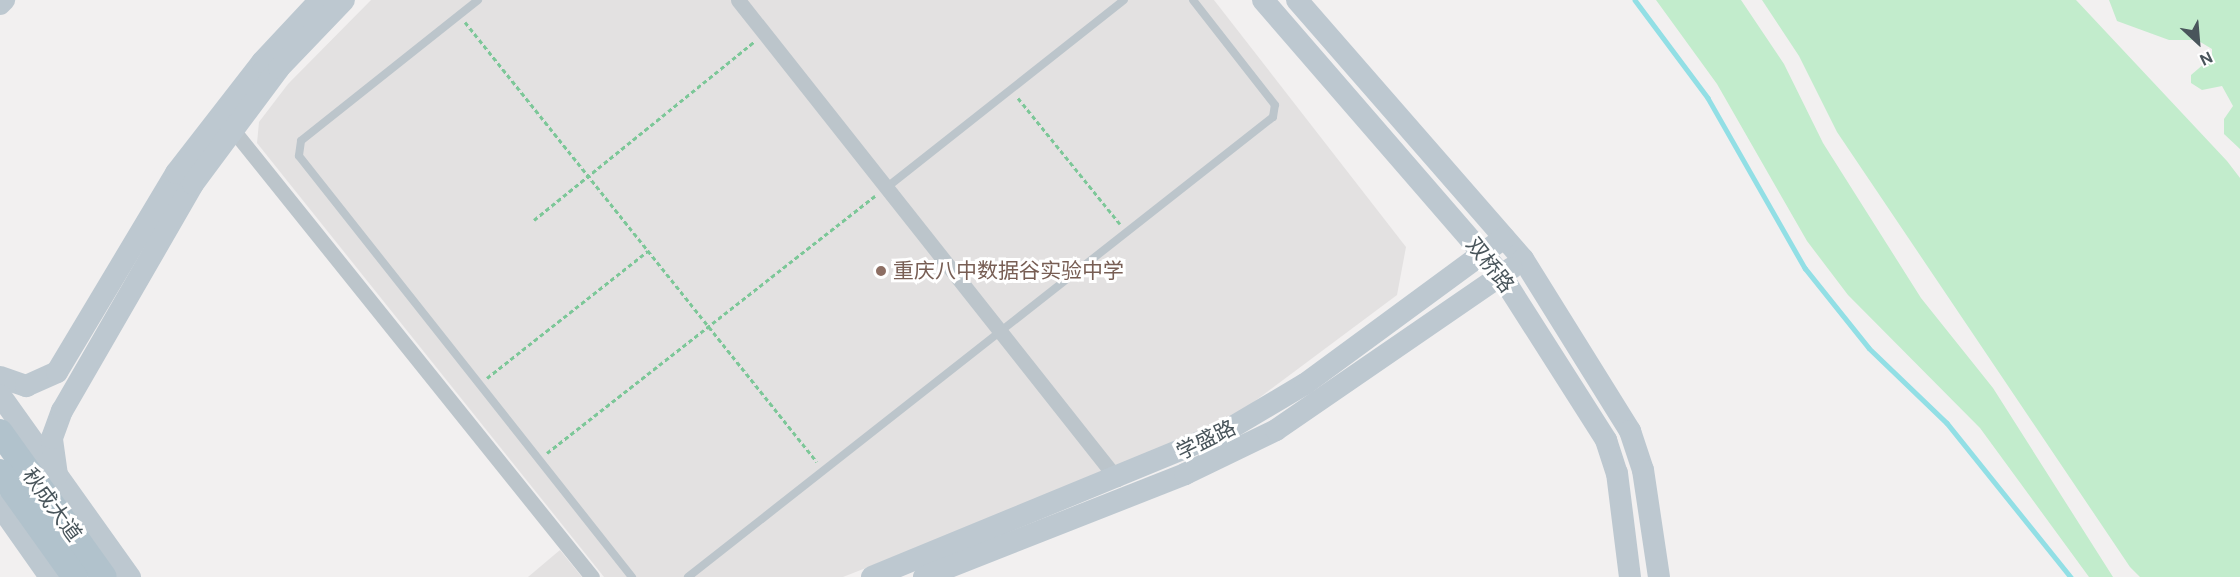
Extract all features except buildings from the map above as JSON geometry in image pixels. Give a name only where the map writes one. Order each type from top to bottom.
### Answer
[{"type":"main road","points":[[0,4],[4,0]]},
{"type":"main road","points":[[0,377],[26,386],[57,372],[176,173],[262,62],[320,0]]},
{"type":"main road","points":[[57,475],[52,438],[62,411],[193,184],[279,68],[344,0]]},
{"type":"main road","name":"双桥路","points":[[1263,0],[1501,275],[1606,440],[1617,473],[1630,577]]},
{"type":"main road","name":"双桥路","points":[[1297,0],[1523,259],[1630,431],[1643,470],[1659,577]]},
{"type":"main road","name":"学盛路","points":[[872,577],[1117,479],[1263,411],[1504,238]]},
{"type":"main road","name":"学盛路","points":[[924,577],[1185,474],[1276,430],[1523,259]]},
{"type":"main road","points":[[0,395],[130,577]]},
{"type":"main road","name":"秋成大道","points":[[0,432],[104,577]]},
{"type":"main road","name":"秋成大道","points":[[0,472],[75,577]]},
{"type":"main road","points":[[0,506],[50,577]]},
{"type":"street","points":[[738,0],[1117,479]]},
{"type":"street","points":[[233,130],[592,577]]},
{"type":"lane","points":[[478,0],[301,141],[299,156],[632,577]]},
{"type":"lane","points":[[886,188],[1124,0]]},
{"type":"lane","points":[[688,577],[1273,117],[1275,105],[1193,0]]},
{"type":"path","points":[[459,15],[824,470]]},
{"type":"path","points":[[534,220],[765,33]]},
{"type":"path","points":[[1011,89],[1127,232]]},
{"type":"path","points":[[539,459],[886,188]]},
{"type":"path","points":[[479,384],[648,251]]},
{"type":"shaded area","name":"重庆八中数据谷实验中学","points":[[371,0],[1214,0],[1406,247],[1397,295],[1235,416],[1178,445],[843,577],[604,577],[257,143],[259,122],[288,84]]},
{"type":"shaded area","points":[[560,550],[582,577],[528,577]]},
{"type":"green space","points":[[1656,0],[1741,0],[1784,64],[1823,143],[1921,298],[1993,388],[2113,577],[2089,577],[1980,428],[1848,295],[1807,241],[1717,84]]},
{"type":"green space","points":[[1762,0],[2076,0],[2227,161],[2240,178],[2240,577],[2140,577],[2130,567],[1837,132],[1799,56]]},
{"type":"green space","points":[[2109,0],[2240,0],[2240,149],[2224,134],[2224,119],[2233,106],[2222,86],[2202,90],[2191,83],[2191,75],[2212,57],[2212,49],[2197,40],[2169,40],[2117,21]]},
{"type":"waterway","points":[[1635,0],[1708,98],[1805,268],[1869,348],[1947,423],[2071,577]]},
{"type":"place","name":"重庆八中数据谷实验中学","points":[[881,271]]}]
